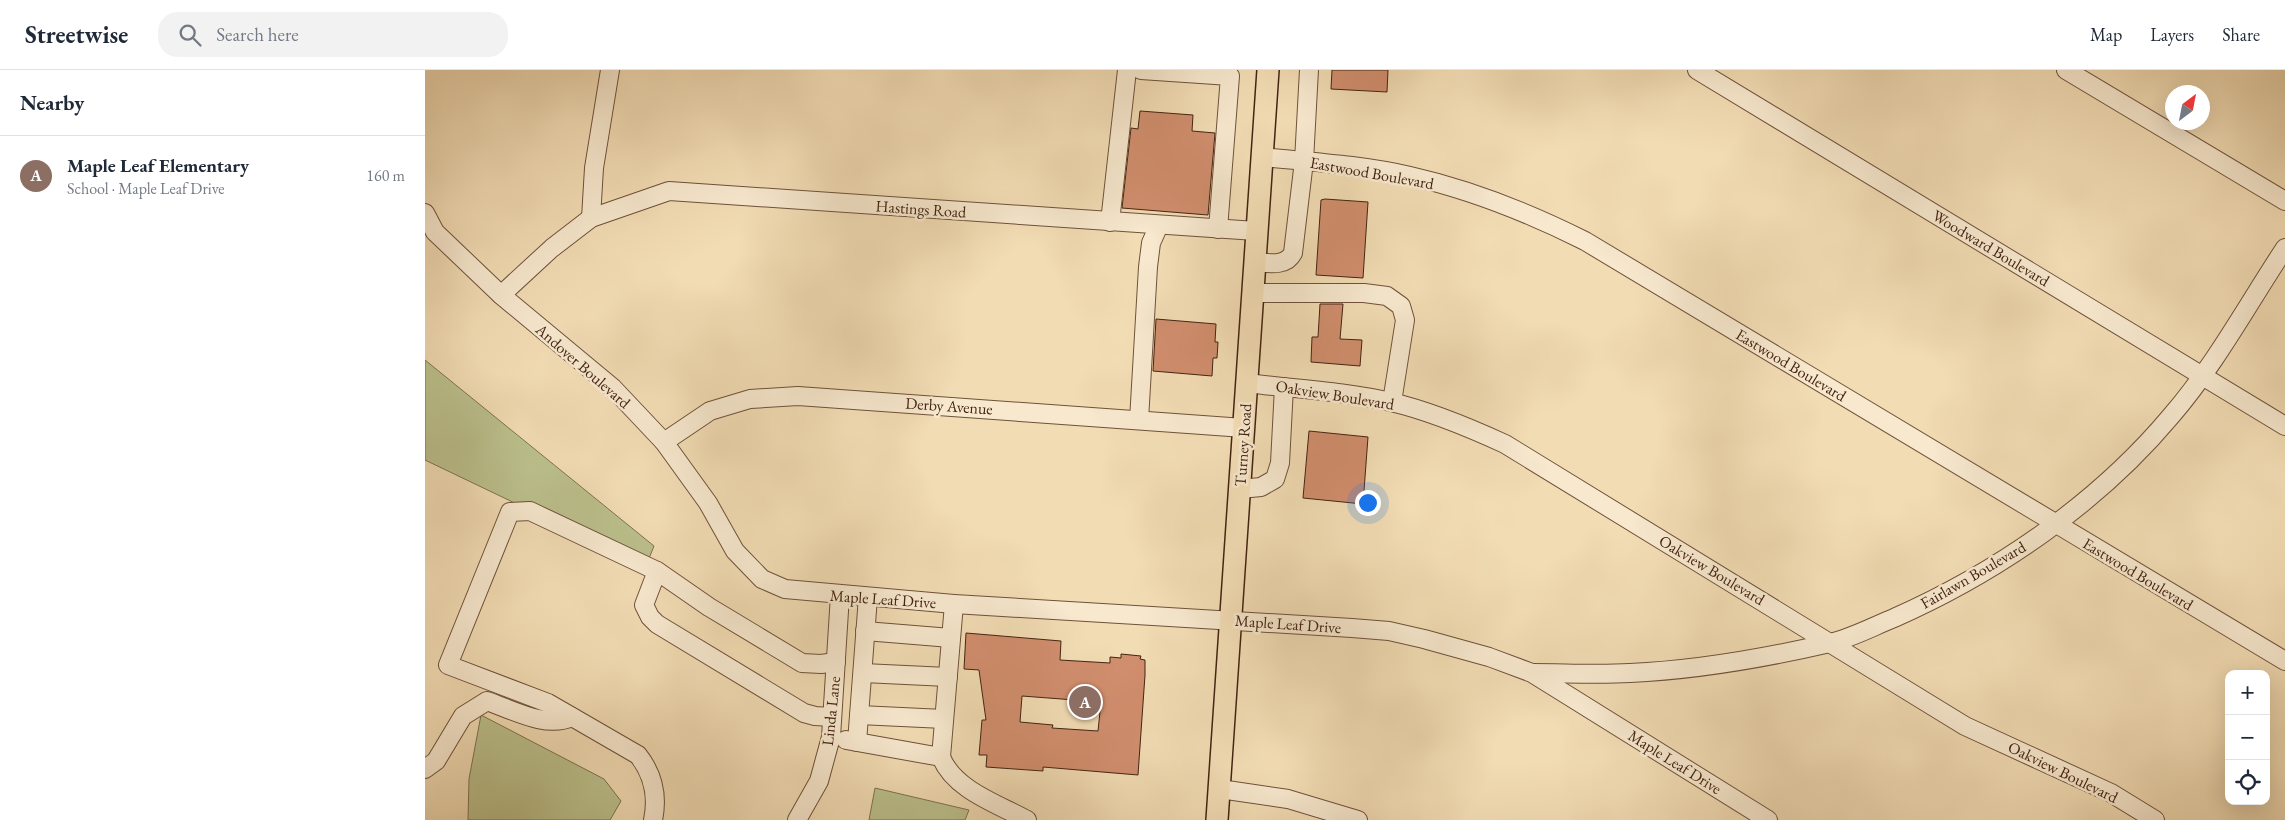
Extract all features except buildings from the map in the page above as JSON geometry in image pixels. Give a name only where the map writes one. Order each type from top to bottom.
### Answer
[{"type":"main road","name":"Turney Road","points":[[1217,820],[1268,70]]},
{"type":"street","points":[[591,218],[594,168],[611,70]]},
{"type":"street","points":[[1110,222],[1127,70]]},
{"type":"street","points":[[1141,70],[1230,73],[1218,229]]},
{"type":"street","points":[[1254,262],[1284,261],[1290,259],[1293,253],[1304,161],[1309,70]]},
{"type":"street","name":"Woodward Boulevard","points":[[1697,70],[2285,426]]},
{"type":"street","points":[[2066,70],[2285,201]]},
{"type":"street","name":"Eastwood Boulevard","points":[[1263,157],[1409,176],[1481,196],[1537,217],[1585,241],[2285,661]]},
{"type":"street","name":"Hastings Road","points":[[501,295],[552,248],[591,218],[669,191],[1256,232]]},
{"type":"street","name":"Andover Boulevard","points":[[425,213],[435,232],[501,295],[613,388],[664,442],[708,503],[735,550],[762,579]]},
{"type":"street","points":[[1139,420],[1148,267],[1151,243],[1159,225]]},
{"type":"street","name":"Fairlawn Boulevard","points":[[1532,672],[1629,674],[1673,670],[1719,664],[1832,642],[1930,602],[1964,583],[2056,525],[2092,495],[2147,443],[2172,416],[2202,375],[2285,248]]},
{"type":"street","points":[[1252,293],[1364,293],[1387,296],[1401,306],[1405,320],[1392,402]]},
{"type":"street","name":"Oakview Boulevard","points":[[1247,383],[1392,402],[1443,418],[1505,444],[1832,642],[1965,726],[2111,793],[2155,820]]},
{"type":"street","points":[[1239,489],[1261,487],[1275,479],[1278,471],[1285,387]]},
{"type":"street","name":"Derby Avenue","points":[[664,442],[710,411],[751,399],[797,396],[1244,428]]},
{"type":"street","points":[[653,820],[656,804],[654,789],[648,768],[638,754],[548,703],[448,665],[510,512],[530,511],[657,571],[709,608],[802,663],[821,664],[836,662]]},
{"type":"street","points":[[657,571],[644,605],[650,617],[657,624],[804,713],[832,717]]},
{"type":"street","name":"Maple Leaf Drive","points":[[762,579],[785,589],[840,595],[954,604],[1389,631],[1460,648],[1532,672],[1768,820]]},
{"type":"street","name":"Linda Lane","points":[[797,820],[819,781],[831,737],[840,595]]},
{"type":"street","points":[[857,742],[868,597]]},
{"type":"street","points":[[954,604],[941,758],[945,768],[970,789],[1027,820]]},
{"type":"street","points":[[865,631],[951,638]]},
{"type":"street","points":[[863,673],[948,677]]},
{"type":"street","points":[[425,770],[436,761],[463,716],[487,701],[543,721],[565,720],[573,717]]},
{"type":"street","points":[[859,715],[944,719]]},
{"type":"street","points":[[831,737],[941,758]]},
{"type":"street","points":[[1220,789],[1288,798],[1358,820]]},
{"type":"green space","points":[[425,360],[654,546],[646,566],[425,460]]},
{"type":"green space","points":[[481,715],[604,779],[621,801],[610,820],[468,820],[469,779]]},
{"type":"green space","points":[[875,788],[969,810],[965,820],[869,820]]},
{"type":"place","name":"Maple Leaf Elementary","points":[[1085,702]]}]
